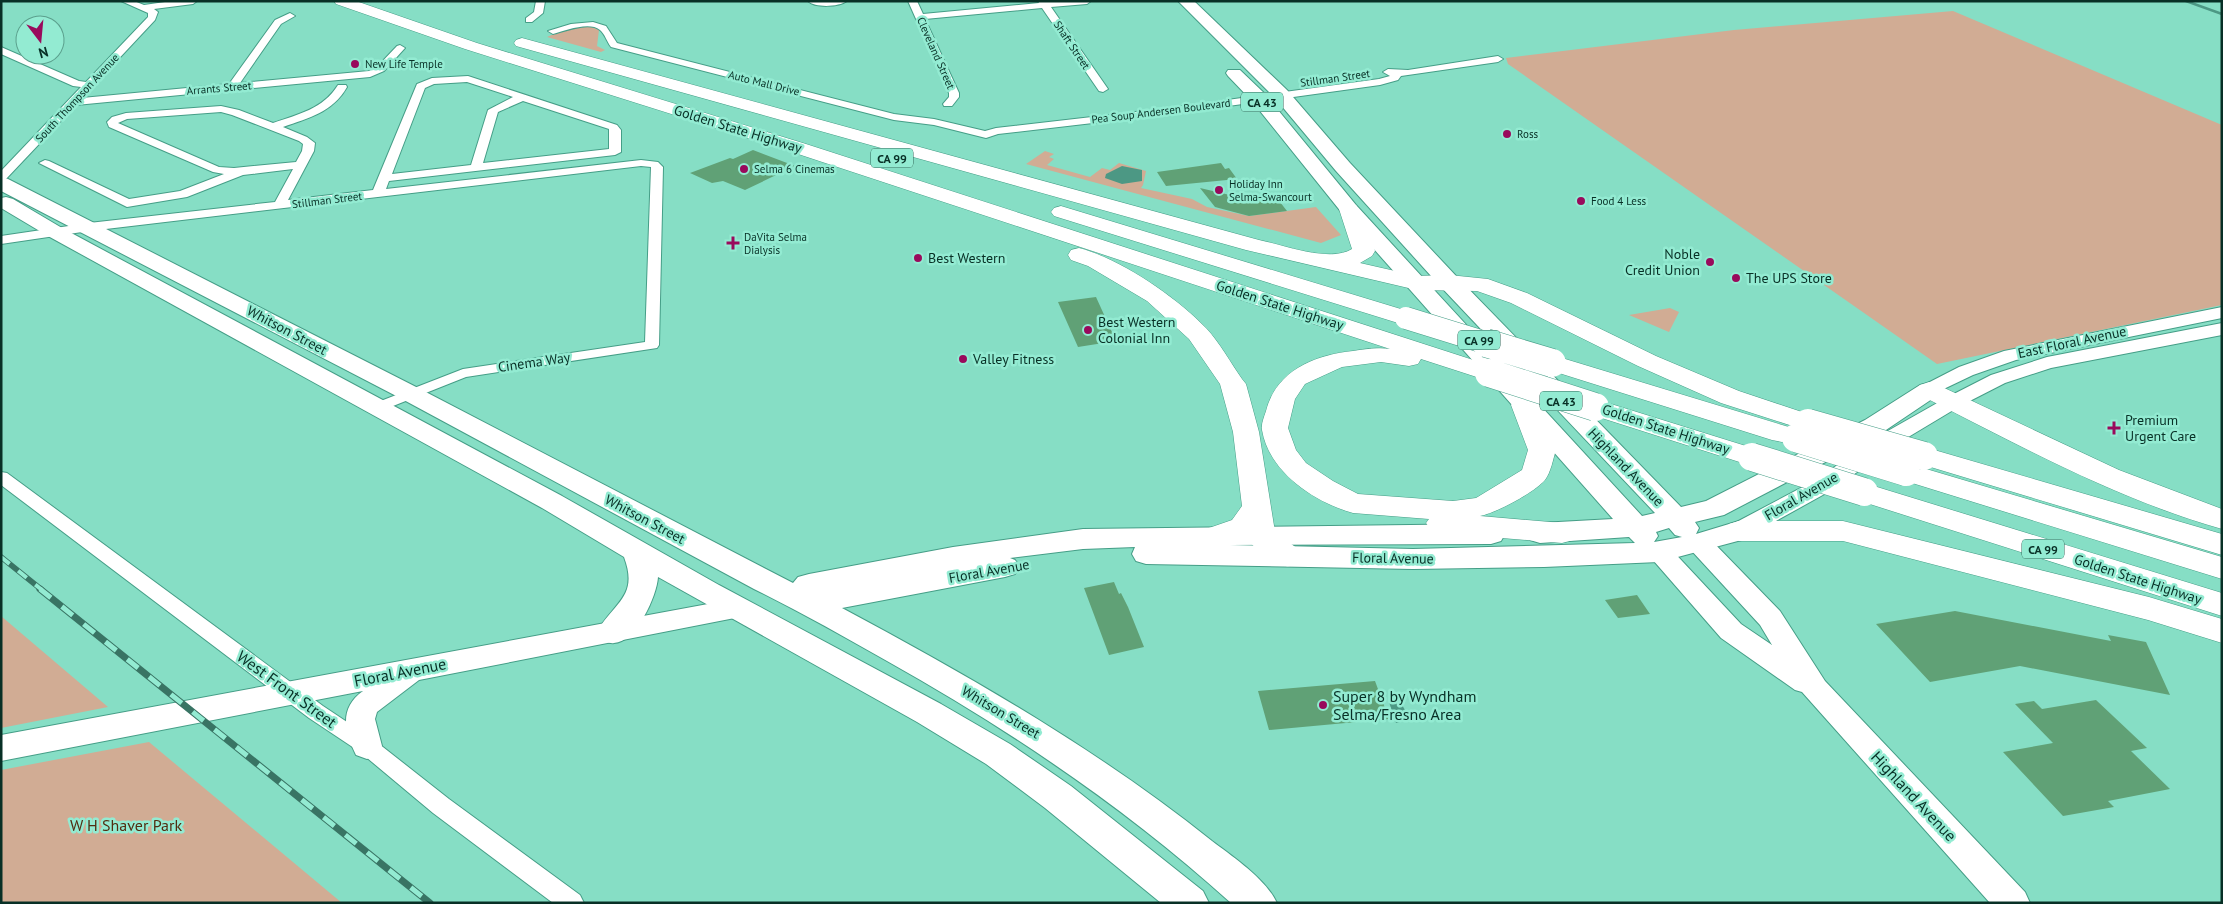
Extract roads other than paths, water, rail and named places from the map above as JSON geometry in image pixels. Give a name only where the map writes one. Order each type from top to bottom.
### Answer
[{"type":"highway","name":"Golden State Highway","points":[[377,1],[598,64],[1095,222],[1552,363],[1802,430],[1915,464],[2222,568]]},
{"type":"highway","name":"Golden State Highway","points":[[342,2],[471,46],[800,148],[1436,359],[1489,373],[2222,605]]},
{"type":"highway","points":[[598,64],[1186,228],[1417,283],[1449,282],[1480,284],[1519,298],[1663,368],[1802,430]]},
{"type":"highway","points":[[800,148],[990,223],[1096,261],[1155,296],[1198,334],[1233,384],[1246,432],[1261,536],[1287,556]]},
{"type":"highway","points":[[1313,258],[1343,260],[1357,256],[1364,251],[1349,209]]},
{"type":"highway","points":[[1436,359],[1381,355],[1336,360],[1296,380],[1282,399],[1274,428],[1283,452],[1296,469],[1323,488],[1353,503],[1442,523],[1562,533]]},
{"type":"highway","points":[[1941,396],[2048,449],[2165,498],[2222,519]]},
{"type":"highway","points":[[1353,503],[1453,512],[1483,506],[1507,493],[1534,475],[1542,450],[1524,405]]},
{"type":"highway","points":[[1915,464],[2222,545]]},
{"type":"highway","points":[[1218,536],[1242,527],[1257,507]]},
{"type":"highway","points":[[1739,531],[1843,531],[2139,606],[2222,630]]},
{"type":"main road","name":"CA 43","points":[[1167,1],[1254,94],[1349,209]]},
{"type":"main road","name":"CA 43","points":[[1186,1],[1277,90]]},
{"type":"main road","name":"Highland Avenue","points":[[1277,90],[1343,167],[1449,282],[1770,618],[1815,689],[2013,903]]},
{"type":"main road","name":"Whitson Street","points":[[1,183],[411,394],[764,582],[798,597],[1006,713],[1081,762],[1185,840],[1258,903]]},
{"type":"main road","name":"Whitson Street","points":[[1,200],[55,232],[552,502],[637,554],[930,713],[998,754],[1066,803],[1190,903]]},
{"type":"main road","name":"Highland Avenue","points":[[1349,209],[1524,405],[1731,631],[1815,689]]},
{"type":"main road","points":[[139,278],[168,281],[200,297],[218,294]]},
{"type":"main road","points":[[223,323],[240,318],[293,344],[316,345]]},
{"type":"main road","name":"Floral Avenue","points":[[798,597],[809,585],[953,557],[1036,544],[1132,537],[1562,533],[1636,527],[1714,508],[1874,426],[1941,396]]},
{"type":"main road","points":[[466,456],[487,453],[550,486],[564,486],[575,482]]},
{"type":"main road","points":[[552,502],[587,502],[633,525],[658,534],[670,532]]},
{"type":"main road","name":"Floral Avenue","points":[[1,748],[735,608],[798,597],[836,598],[996,568],[1086,557],[1144,554],[1414,559],[1515,558],[1659,552],[1700,543],[1739,531]]},
{"type":"main road","points":[[613,632],[632,612],[641,598],[644,573],[637,554]]},
{"type":"main road","points":[[878,641],[869,624],[870,609],[875,601],[904,586]]},
{"type":"main road","points":[[367,746],[360,719],[364,706],[413,669]]},
{"type":"street","points":[[125,1],[153,12],[152,18]]},
{"type":"street","points":[[143,8],[193,1]]},
{"type":"street","name":"South Thompson Avenue","points":[[1,178],[152,18],[170,6],[193,1]]},
{"type":"street","points":[[529,20],[538,13],[541,1]]},
{"type":"street","points":[[813,2],[844,1]]},
{"type":"street","name":"Cleveland Street","points":[[912,1],[921,17],[955,95],[948,104]]},
{"type":"street","points":[[921,17],[1044,3],[1087,1]]},
{"type":"street","name":"Shaft Street","points":[[1044,3],[1103,89]]},
{"type":"street","points":[[232,87],[278,22],[290,16]]},
{"type":"street","name":"Auto Mall Drive","points":[[552,31],[582,25],[600,26],[605,30],[614,45],[894,116],[934,122],[986,135]]},
{"type":"street","name":"Arrants Street","points":[[73,102],[365,74],[382,70],[392,54],[400,48]]},
{"type":"street","points":[[1,50],[76,84],[89,85]]},
{"type":"street","name":"Stillman Street","points":[[1277,90],[1380,82],[1394,78],[1398,73],[1498,58]]},
{"type":"street","points":[[378,194],[384,178],[422,85],[432,81],[463,78],[615,128],[615,152],[384,178]]},
{"type":"street","points":[[272,127],[325,108],[338,96],[342,87]]},
{"type":"street","name":"Pea Soup Andersen Boulevard","points":[[986,135],[1041,126],[1170,111],[1277,90]]},
{"type":"street","points":[[476,168],[493,110],[522,97]]},
{"type":"street","points":[[278,206],[300,166],[308,151],[309,143],[303,139],[234,112],[213,108],[126,116],[112,122],[114,125],[211,168],[222,171],[243,172],[300,166]]},
{"type":"street","points":[[45,163],[128,203],[183,194],[243,172]]},
{"type":"street","name":"Stillman Street","points":[[1,240],[89,227],[641,163],[654,164]]},
{"type":"street","name":"Cinema Way","points":[[378,407],[463,373],[652,345],[657,167],[654,164]]},
{"type":"street","name":"East Floral Avenue","points":[[1941,396],[1974,367],[2011,355],[2222,312]]},
{"type":"street","name":"East Floral Avenue","points":[[1941,396],[2047,363],[2222,329]]},
{"type":"street","name":"Floral Avenue","points":[[1739,531],[1822,486],[1893,437],[1941,396]]},
{"type":"street","name":"West Front Street","points":[[1,477],[291,694],[367,746],[440,806],[572,903]]},
{"type":"water","points":[[1122,166],[1142,170],[1142,181],[1122,184],[1105,178],[1106,174]]},
{"type":"water","points":[[1399,700],[1409,720],[1396,723],[1389,702]]},
{"type":"waterway","points":[[2186,1],[2222,14]]},
{"type":"railway","points":[[1,557],[42,590]]},
{"type":"railway","points":[[40,589],[430,903]]},
{"type":"place","name":"New Life Temple","points":[[355,64]]},
{"type":"place","name":"Ross","points":[[1507,134]]},
{"type":"place","name":"Selma 6 Cinemas","points":[[744,169]]},
{"type":"place","name":"Holiday Inn Selma-Swancourt","points":[[1219,190]]},
{"type":"place","name":"Food 4 Less","points":[[1581,201]]},
{"type":"place","name":"DaVita Selma Dialysis","points":[[733,243]]},
{"type":"place","name":"Best Western","points":[[918,258]]},
{"type":"place","name":"Noble Credit Union","points":[[1710,262]]},
{"type":"place","name":"The UPS Store","points":[[1736,278]]},
{"type":"place","name":"Best Western Colonial Inn","points":[[1088,330]]},
{"type":"place","name":"Valley Fitness","points":[[963,359]]},
{"type":"place","name":"Premium Urgent Care","points":[[2114,428]]},
{"type":"place","name":"Super 8 by Wyndham Selma/Fresno Area","points":[[1323,705]]},
{"type":"park label","name":"W H Shaver Park","points":[[126,825]]}]
